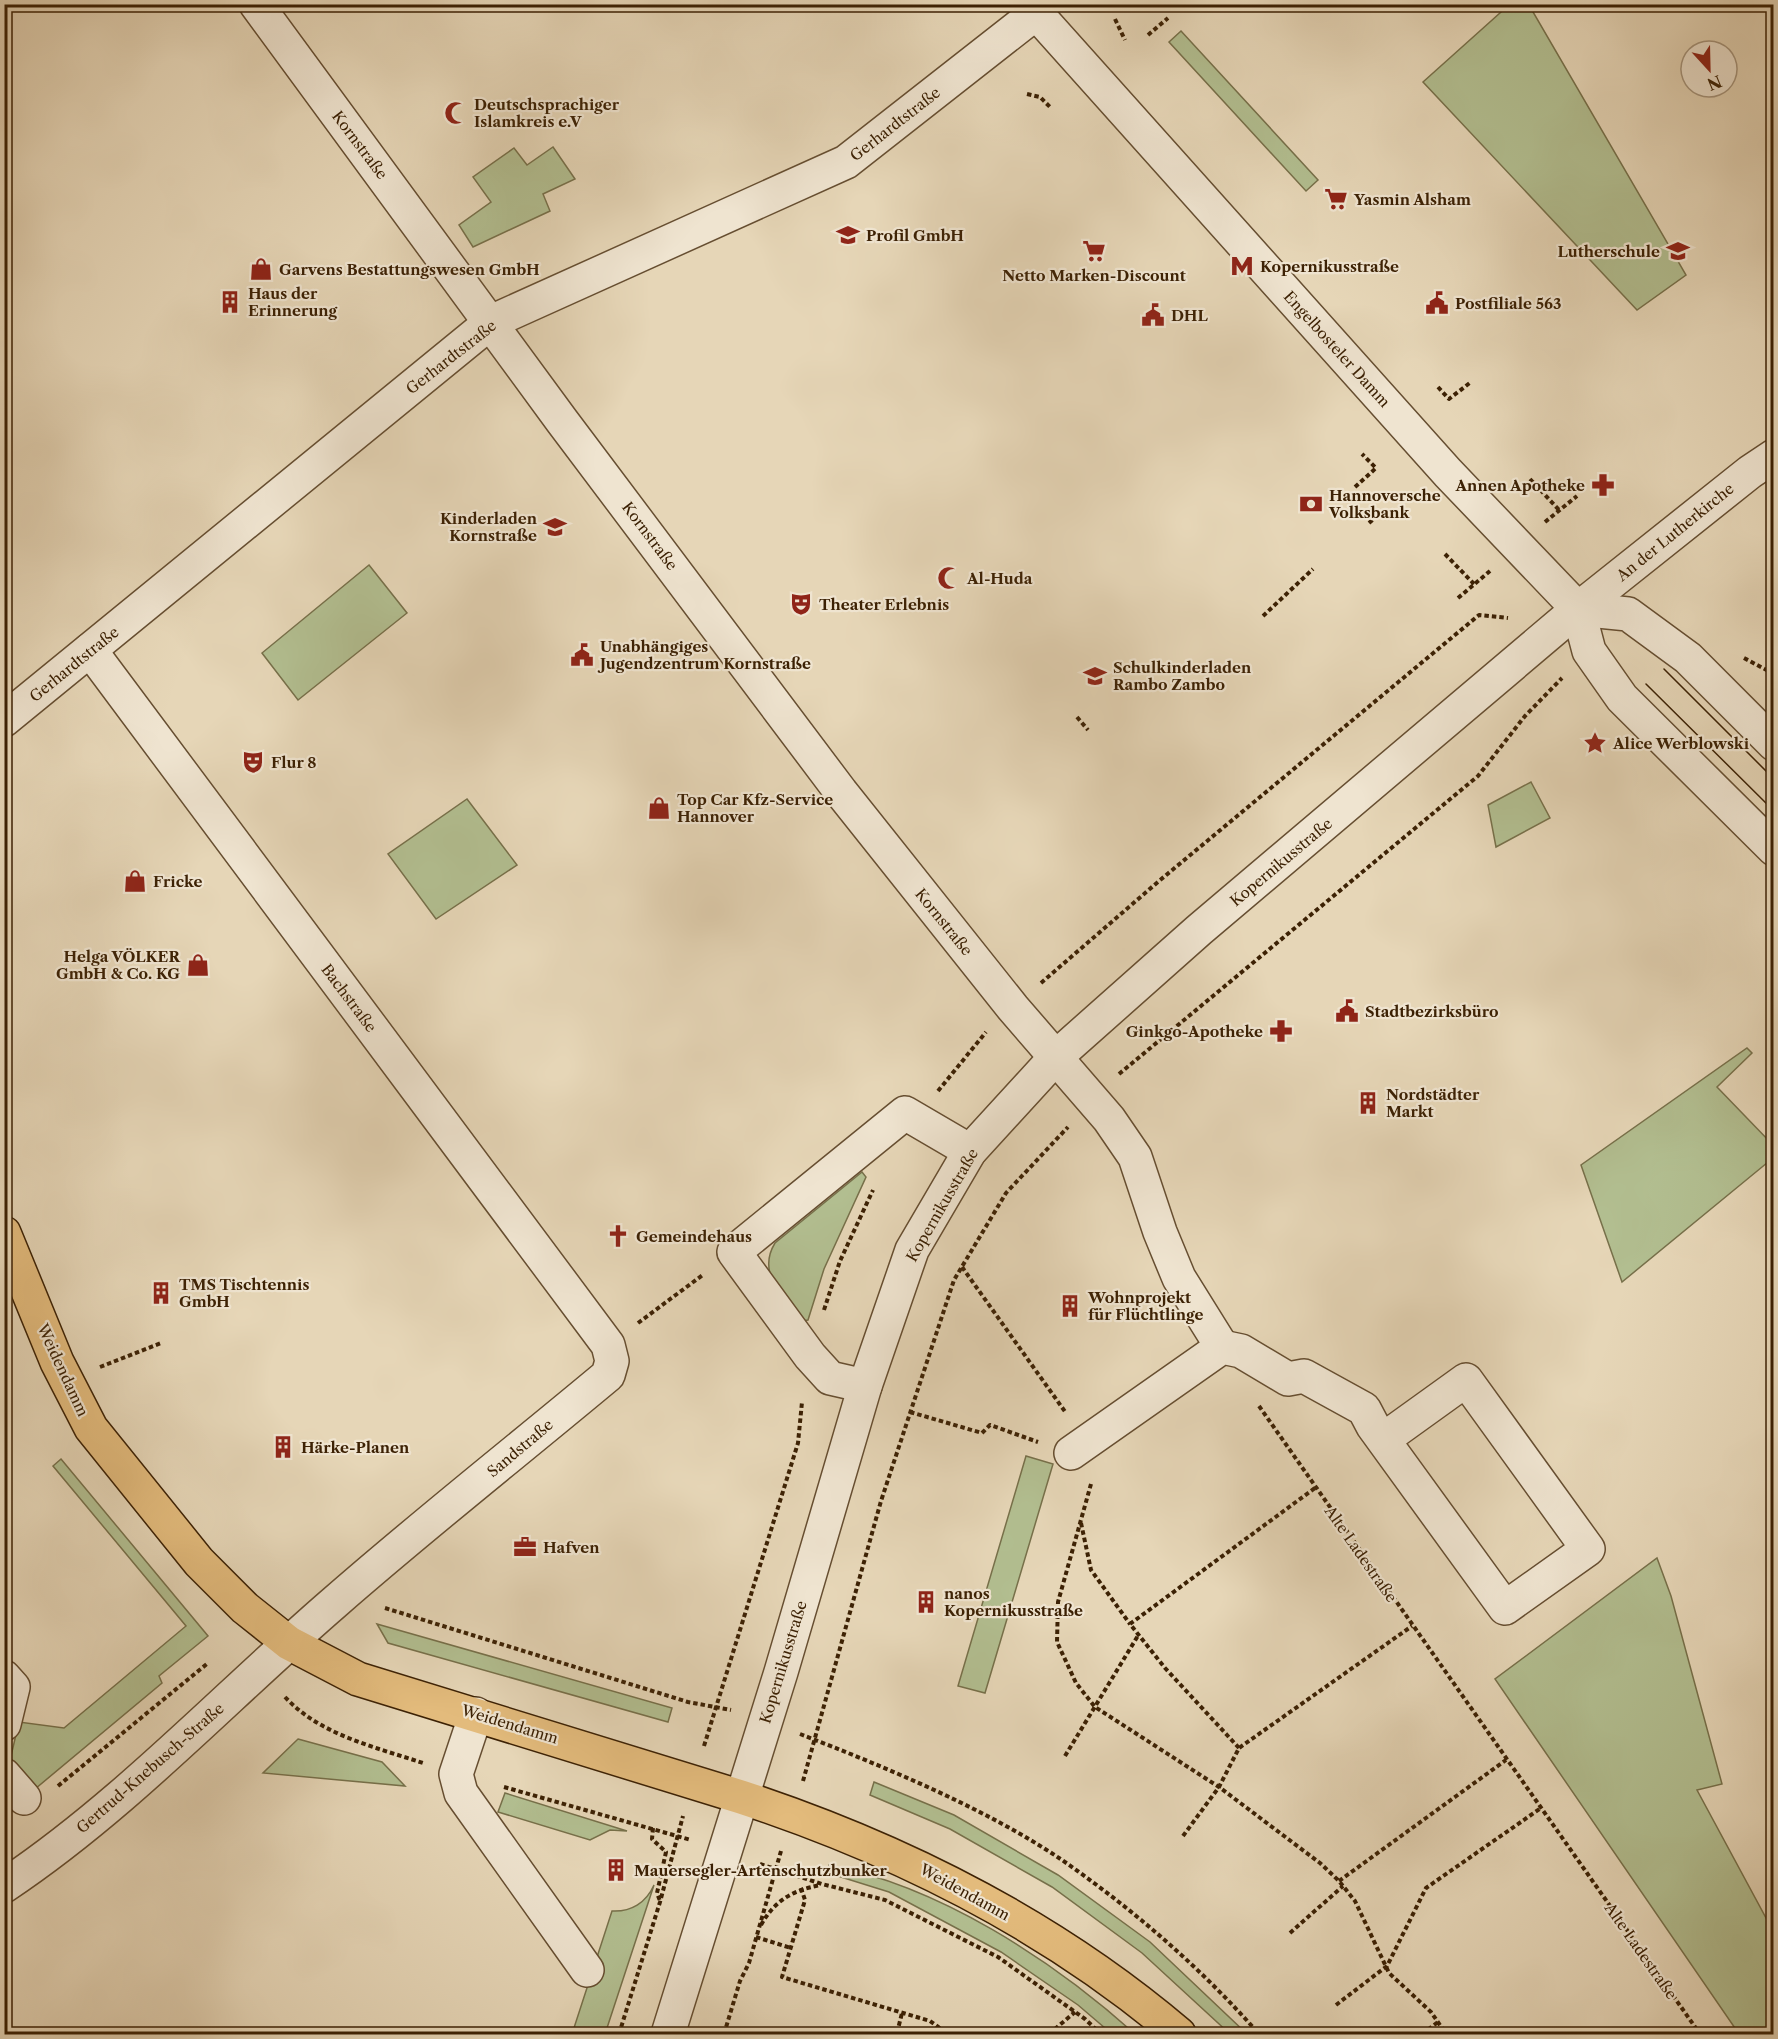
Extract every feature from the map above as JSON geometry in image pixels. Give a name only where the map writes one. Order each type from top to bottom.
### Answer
[{"type":"main road","name":"Weidendamm","points":[[4,1233],[65,1379],[91,1428],[199,1562],[244,1608],[289,1643],[358,1679],[693,1781],[793,1814],[904,1860],[976,1897],[1032,1930],[1110,1982],[1179,2034]]},
{"type":"street","name":"Kornstraße","points":[[256,4],[841,792],[1012,1008],[1056,1057]]},
{"type":"street","name":"Gerhardtstraße","points":[[4,720],[491,322],[846,162],[1032,9]]},
{"type":"street","name":"Engelbosteler Damm","points":[[1032,9],[1448,473],[1578,609],[1589,651],[1622,699],[1773,849]]},
{"type":"street","name":"An der Lutherkirche","points":[[1578,609],[1773,456]]},
{"type":"street","points":[[1578,609],[1628,614],[1688,658],[1773,744]]},
{"type":"street","name":"Kopernikusstraße","points":[[668,2034],[865,1386],[912,1250],[970,1151],[1056,1057],[1199,930],[1578,609]]},
{"type":"street","name":"Bachstraße","points":[[90,650],[608,1345]]},
{"type":"street","points":[[1056,1057],[1094,1099],[1135,1157],[1160,1232],[1179,1278],[1222,1347],[1241,1351],[1288,1379],[1304,1376],[1364,1409],[1378,1433],[1505,1608],[1588,1549],[1466,1380],[1378,1433]]},
{"type":"street","points":[[865,1386],[830,1378],[810,1356],[734,1252],[904,1113],[970,1151]]},
{"type":"street","name":"Sandstraße","points":[[289,1643],[336,1600],[608,1375],[612,1360],[608,1345]]},
{"type":"street","points":[[1079,1447],[1222,1347]]},
{"type":"street","name":"Gertrud-Knebusch-Straße","points":[[4,1886],[62,1845],[261,1671],[289,1643]]},
{"type":"street","points":[[4,1677],[13,1687],[4,1724]]},
{"type":"street","points":[[476,1714],[456,1774],[461,1793],[587,1970]]},
{"type":"path","points":[[1148,35],[1168,18]]},
{"type":"path","points":[[1115,19],[1125,40]]},
{"type":"path","points":[[1027,94],[1040,97],[1050,107]]},
{"type":"path","points":[[1438,387],[1449,399],[1471,382]]},
{"type":"path","points":[[1355,487],[1376,468],[1362,454]]},
{"type":"path","points":[[1530,479],[1560,511]]},
{"type":"path","points":[[1539,527],[1577,496]]},
{"type":"path","points":[[1369,523],[1378,514]]},
{"type":"path","points":[[1445,554],[1474,584]]},
{"type":"path","points":[[1458,598],[1492,568]]},
{"type":"path","points":[[1263,616],[1313,569]]},
{"type":"path","points":[[915,1119],[991,1025],[1159,881],[1479,615]]},
{"type":"path","points":[[723,2034],[816,1740],[880,1501],[954,1280],[1006,1193],[1094,1099],[1161,1036],[1478,776],[1525,717],[1568,672]]},
{"type":"path","points":[[1077,717],[1088,730]]},
{"type":"path","points":[[619,2034],[660,1902],[716,1705],[798,1443],[810,1356],[840,1260],[876,1185]]},
{"type":"path","points":[[608,1345],[734,1252]]},
{"type":"path","points":[[962,1267],[1079,1447]]},
{"type":"path","points":[[65,1379],[161,1343]]},
{"type":"path","name":"Alte Ladestraße","points":[[1254,1400],[1699,2033]]},
{"type":"path","points":[[910,1412],[982,1433],[990,1425],[1079,1447]]},
{"type":"path","points":[[1130,1624],[1315,1488]]},
{"type":"path","points":[[1239,1748],[1165,1668],[1091,1570],[1081,1522],[1058,1602],[1057,1642],[1076,1683],[1095,1707],[1219,1787],[1320,1863],[1339,1881],[1355,1902],[1389,1973],[1431,2012],[1446,2034]]},
{"type":"path","points":[[336,1600],[379,1606],[688,1702],[716,1705],[765,1721],[816,1740],[971,1808],[1061,1860],[1157,1932],[1199,1971],[1259,2034]]},
{"type":"path","points":[[1183,1836],[1219,1787],[1239,1748],[1412,1626]]},
{"type":"path","points":[[1065,1756],[1139,1634]]},
{"type":"path","points":[[26,1788],[215,1657]]},
{"type":"path","points":[[1339,1881],[1506,1760]]},
{"type":"path","points":[[1336,2005],[1387,1966],[1426,1888],[1541,1808]]},
{"type":"path","points":[[653,1828],[652,1839],[666,1852],[657,1893],[660,1902]]},
{"type":"path","points":[[756,1935],[769,1912],[781,1899],[801,1888],[822,1884],[885,1900],[998,1957],[1075,2012],[1101,2034]]},
{"type":"path","points":[[1290,1933],[1343,1886]]},
{"type":"path","points":[[801,1888],[805,1900],[782,1977],[930,2021],[948,2034]]},
{"type":"path","points":[[756,1935],[791,1948]]},
{"type":"path","points":[[1049,2034],[1075,2012]]},
{"type":"path","points":[[897,2033],[902,2013]]},
{"type":"path","points":[[1422,2034],[1438,2022]]},
{"type":"path","points":[[1693,2034],[1699,2033]]},
{"type":"green space","name":"Lutherschule","points":[[1510,4],[1529,5],[1686,275],[1637,310],[1423,82]]},
{"type":"green space","points":[[1181,31],[1318,180],[1306,191],[1169,42]]},
{"type":"green space","points":[[553,147],[575,179],[543,194],[550,211],[473,247],[459,225],[491,202],[473,177],[514,148],[527,165]]},
{"type":"green space","points":[[369,565],[407,613],[298,700],[262,653]]},
{"type":"green space","points":[[1531,782],[1550,818],[1496,847],[1488,805]]},
{"type":"green space","points":[[467,799],[517,865],[436,919],[388,854]]},
{"type":"green space","points":[[1747,1048],[1752,1053],[1717,1087],[1773,1145],[1773,1158],[1622,1282],[1581,1165]]},
{"type":"green space","points":[[862,1172],[866,1177],[824,1269],[808,1320],[802,1321],[781,1294],[770,1275],[770,1254],[775,1243]]},
{"type":"green space","points":[[1026,1456],[1053,1464],[985,1693],[958,1686]]},
{"type":"green space","points":[[61,1459],[208,1636],[159,1676],[162,1683],[35,1789],[10,1760],[19,1722],[64,1728],[186,1626],[53,1466]]},
{"type":"green space","points":[[1657,1558],[1671,1596],[1722,1784],[1697,1790],[1773,1931],[1773,2034],[1739,2034],[1495,1679]]},
{"type":"green space","points":[[377,1624],[672,1708],[668,1722],[388,1643]]},
{"type":"green space","points":[[298,1739],[382,1762],[405,1786],[263,1773]]},
{"type":"green space","points":[[874,1782],[954,1815],[1058,1875],[1150,1942],[1247,2034],[1230,2034],[1142,1953],[1052,1887],[950,1829],[870,1795]]},
{"type":"green space","points":[[505,1793],[627,1831],[610,1830],[590,1840],[498,1812]]},
{"type":"green space","points":[[829,1865],[870,1875],[953,1908],[1031,1954],[1068,1979],[1135,2034],[1112,2034],[1078,2005],[1001,1952],[889,1892],[828,1873]]},
{"type":"green space","points":[[654,1885],[605,2034],[572,2034],[612,1911],[625,1910],[637,1905],[647,1897]]},
{"type":"tram line","points":[[1664,669],[1774,779]]},
{"type":"tram line","points":[[1646,684],[1774,811]]},
{"type":"place","name":"Deutschsprachiger Islamkreis e.V","points":[[456,113]]},
{"type":"place","name":"Yasmin Alsham","points":[[1336,199]]},
{"type":"place","name":"Profil GmbH","points":[[848,235]]},
{"type":"place","name":"Netto Marken-Discount","points":[[1094,251]]},
{"type":"place","name":"Lutherschule","points":[[1678,251]]},
{"type":"place","name":"Kopernikusstraße","points":[[1242,266]]},
{"type":"place","name":"Garvens Bestattungswesen GmbH","points":[[261,269]]},
{"type":"place","name":"Haus der Erinnerung","points":[[230,302]]},
{"type":"place","name":"Postfiliale 563","points":[[1437,303]]},
{"type":"place","name":"DHL","points":[[1153,315]]},
{"type":"place","name":"Annen Apotheke","points":[[1603,485]]},
{"type":"place","name":"Hannoversche Volksbank","points":[[1311,504]]},
{"type":"place","name":"Kinderladen Kornstraße","points":[[555,527]]},
{"type":"place","name":"Al-Huda","points":[[949,578]]},
{"type":"place","name":"Theater Erlebnis","points":[[801,604]]},
{"type":"place","name":"Unabhängiges Jugendzentrum Kornstraße","points":[[582,655]]},
{"type":"place","name":"Schulkinderladen Rambo Zambo","points":[[1095,676]]},
{"type":"place","name":"Alice Werblowski","points":[[1595,743]]},
{"type":"place","name":"Flur 8","points":[[253,762]]},
{"type":"place","name":"Top Car Kfz-Service Hannover","points":[[659,808]]},
{"type":"place","name":"Fricke","points":[[135,881]]},
{"type":"place","name":"Helga VÖLKER GmbH & Co. KG","points":[[198,965]]},
{"type":"place","name":"Stadtbezirksbüro","points":[[1347,1011]]},
{"type":"place","name":"Ginkgo-Apotheke","points":[[1281,1031]]},
{"type":"place","name":"Nordstädter Markt","points":[[1368,1103]]},
{"type":"place","name":"Gemeindehaus","points":[[618,1236]]},
{"type":"place","name":"TMS Tischtennis GmbH","points":[[161,1293]]},
{"type":"place","name":"Wohnprojekt für Flüchtlinge","points":[[1070,1306]]},
{"type":"place","name":"Härke-Planen","points":[[283,1447]]},
{"type":"place","name":"Hafven","points":[[525,1547]]},
{"type":"place","name":"nanos Kopernikusstraße","points":[[926,1602]]},
{"type":"place","name":"Mauersegler-Artenschutzbunker","points":[[616,1870]]}]
